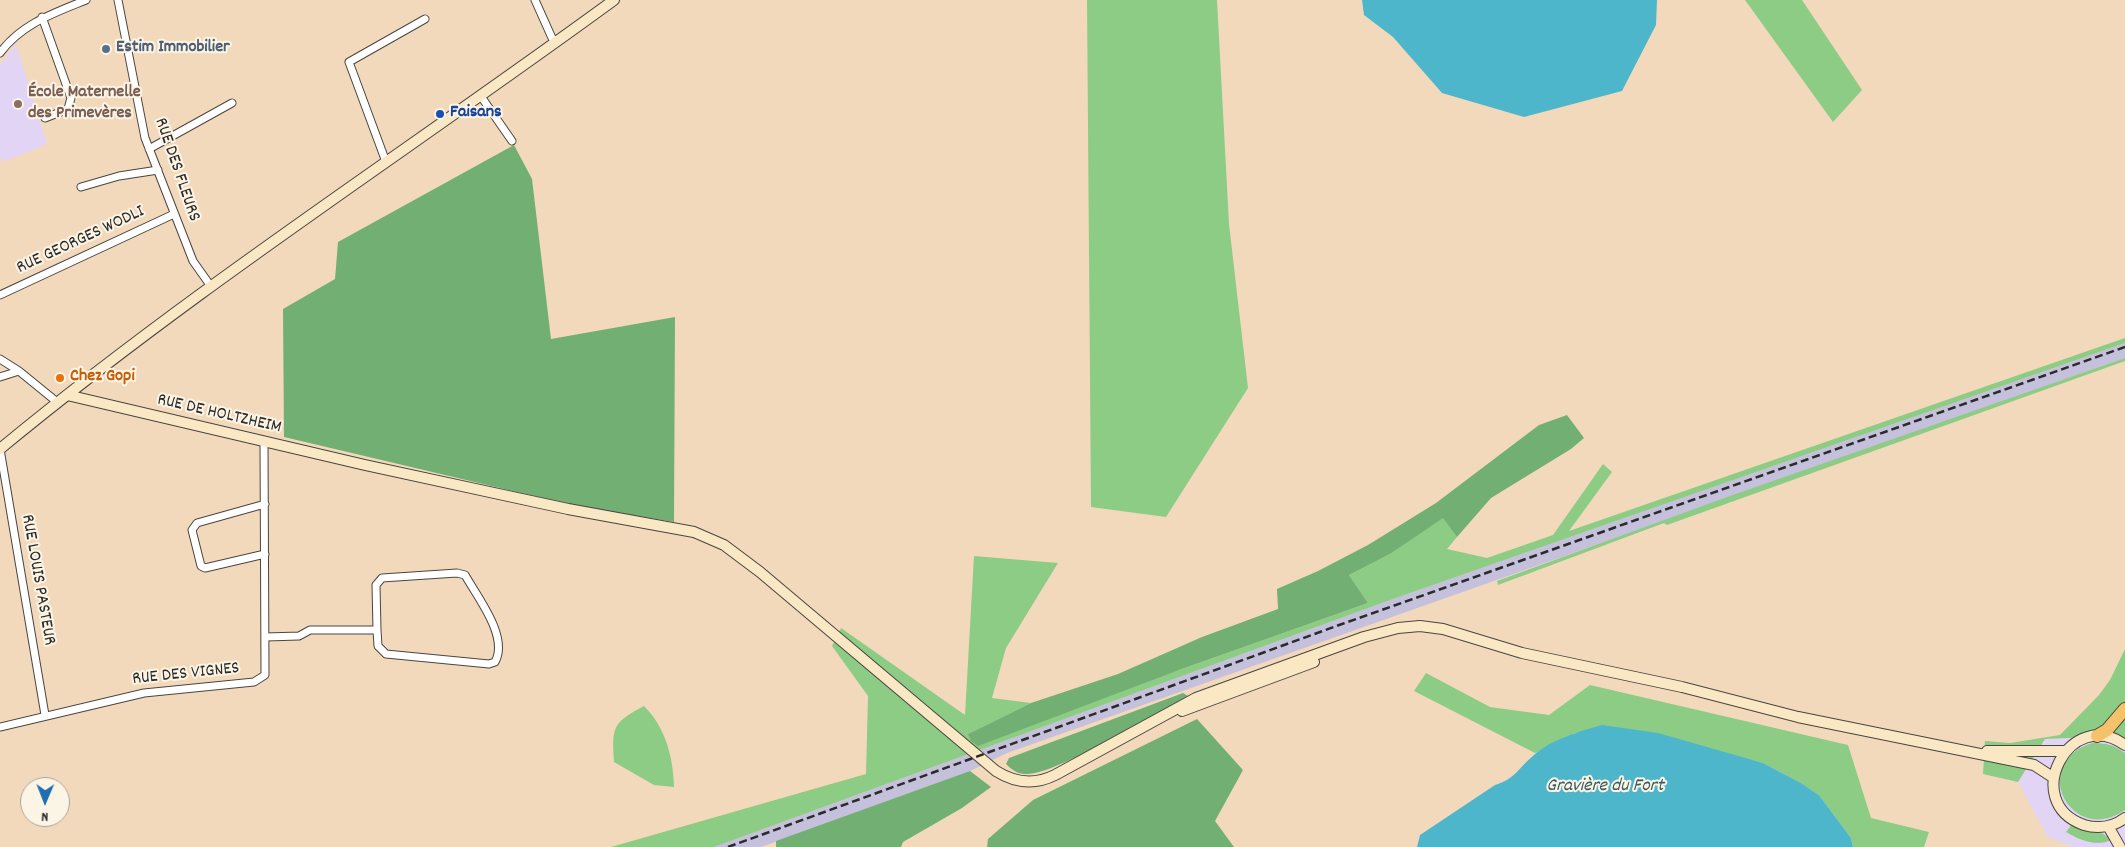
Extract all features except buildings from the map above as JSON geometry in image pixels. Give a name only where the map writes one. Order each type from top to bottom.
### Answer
[{"type":"highway","points":[[2097,736],[2107,730],[2125,709]]},
{"type":"main road","points":[[595,14],[606,0]]},
{"type":"main road","points":[[0,449],[57,402],[210,285],[614,0]]},
{"type":"main road","name":"RUE DE HOLTZHEIM","points":[[67,395],[264,443],[568,510],[694,532],[733,551],[996,771],[1016,780],[1036,782],[1048,779],[1179,707],[1211,692],[1364,638],[1398,628],[1432,627],[1522,652],[1682,687],[1798,717],[1938,746]]},
{"type":"main road","points":[[2125,745],[2109,738],[2097,736],[2085,738],[2066,751],[2060,759],[2054,778],[2056,796],[2065,812],[2072,818],[2089,826],[2108,826],[2125,818]]},
{"type":"main road","points":[[1938,746],[2014,752],[2066,751]]},
{"type":"main road","points":[[1938,746],[2034,764],[2054,778]]},
{"type":"main road","points":[[2108,826],[2120,847]]},
{"type":"street","points":[[0,53],[10,40],[42,17],[86,0]]},
{"type":"street","name":"RUE DES FLEURS","points":[[118,0],[145,138],[193,261],[210,285]]},
{"type":"street","points":[[535,0],[552,38],[556,41]]},
{"type":"street","points":[[42,17],[71,98],[68,109],[46,118]]},
{"type":"street","points":[[386,162],[349,62],[425,19]]},
{"type":"street","points":[[480,95],[512,141]]},
{"type":"street","points":[[149,148],[232,103]]},
{"type":"street","points":[[81,187],[119,176],[158,170]]},
{"type":"street","name":"RUE GEORGES WODLI","points":[[0,295],[174,214]]},
{"type":"street","points":[[0,359],[19,371],[57,402]]},
{"type":"street","points":[[0,377],[19,371]]},
{"type":"street","name":"RUE DES VIGNES","points":[[0,727],[144,693],[254,682],[265,675],[264,443]]},
{"type":"street","name":"RUE LOUIS PASTEUR","points":[[0,449],[45,715]]},
{"type":"street","points":[[265,504],[197,523],[192,530],[202,566],[205,568],[265,554]]},
{"type":"street","points":[[457,573],[465,575],[499,635],[498,656],[495,662],[489,664],[386,654],[378,646],[377,630],[376,585],[382,578],[457,573]]},
{"type":"street","points":[[266,637],[299,636],[310,630],[377,630]]},
{"type":"shaded area","name":"École Maternelle des Primevères","points":[[16,44],[47,144],[3,162],[0,157],[0,65]]},
{"type":"shaded area","points":[[2125,343],[2125,358],[1007,753],[970,771],[761,847],[714,847],[1393,599]]},
{"type":"shaded area","points":[[2114,736],[2125,742],[2125,847],[2073,847],[2048,837],[2018,782],[2045,739]]},
{"type":"green space","points":[[1087,0],[1217,0],[1229,224],[1248,388],[1166,517],[1091,507]]},
{"type":"green space","points":[[1745,0],[1802,0],[1862,90],[1833,122]]},
{"type":"green space","points":[[514,145],[532,179],[551,339],[675,317],[674,522],[572,505],[284,437],[283,309],[335,279],[338,242]]},
{"type":"green space","points":[[2125,338],[2125,343],[1393,599],[714,847],[611,847],[866,774],[868,696],[832,646],[841,628],[965,715],[974,556],[1058,563],[1006,648],[992,698],[1031,703],[968,734],[1179,670],[1368,603],[1349,575],[1390,554],[1443,517],[1457,537],[1447,549],[1487,558],[1553,535],[1603,464],[1612,472],[1569,531]]},
{"type":"green space","points":[[2125,358],[2125,361],[1667,525],[1664,523],[1498,585],[1497,581],[1730,496]]},
{"type":"green space","points":[[1567,415],[1584,438],[1571,449],[1491,498],[1457,537],[1443,518],[1390,554],[1349,575],[1368,603],[1179,670],[978,746],[971,741],[968,734],[1031,703],[1118,674],[1202,637],[1278,609],[1277,589],[1318,571],[1368,545],[1436,503],[1539,425]]},
{"type":"green space","points":[[2125,649],[2125,742],[2114,736],[2045,739],[2018,782],[1983,774],[1985,741],[2010,743],[2060,735],[2099,695],[2110,680]]},
{"type":"green space","points":[[1426,673],[1490,707],[1549,715],[1590,685],[1848,745],[1871,818],[1929,832],[1924,847],[1853,847],[1851,838],[1819,795],[1763,763],[1713,750],[1575,733],[1535,753],[1414,691]]},
{"type":"green space","points":[[1183,693],[1188,696],[1106,742],[1059,765],[1040,772],[1023,774],[1006,764],[1009,758]]},
{"type":"green space","points":[[644,706],[663,733],[670,754],[674,787],[654,785],[614,762],[613,741],[616,727],[626,717]]},
{"type":"green space","points":[[1197,719],[1243,770],[1215,821],[1234,847],[987,847],[988,839],[1033,800]]},
{"type":"green space","points":[[2092,743],[2110,745],[2125,753],[2125,810],[2106,819],[2088,818],[2074,811],[2064,798],[2060,783],[2062,768],[2073,753]]},
{"type":"green space","points":[[970,771],[991,787],[962,808],[903,842],[901,847],[776,847],[776,841]]},
{"type":"green space","points":[[2072,824],[2103,834],[2111,840],[2094,843],[2077,838],[2066,832]]},
{"type":"water","points":[[1362,0],[1657,0],[1656,25],[1622,91],[1524,117],[1442,93],[1393,37],[1364,15]]},
{"type":"water","name":"Gravière du Fort","points":[[1602,725],[1658,733],[1763,763],[1819,795],[1851,838],[1853,847],[1417,847],[1420,835],[1495,785],[1513,776],[1548,745]]},
{"type":"railway","points":[[728,847],[1342,624],[2125,347]]},
{"type":"place","name":"Estim Immobilier","points":[[106,49]]},
{"type":"place","name":"École Maternelle des Primevères","points":[[18,104]]},
{"type":"place","name":"Faisans","points":[[440,114]]},
{"type":"place","name":"Chez Gopi","points":[[60,378]]}]
